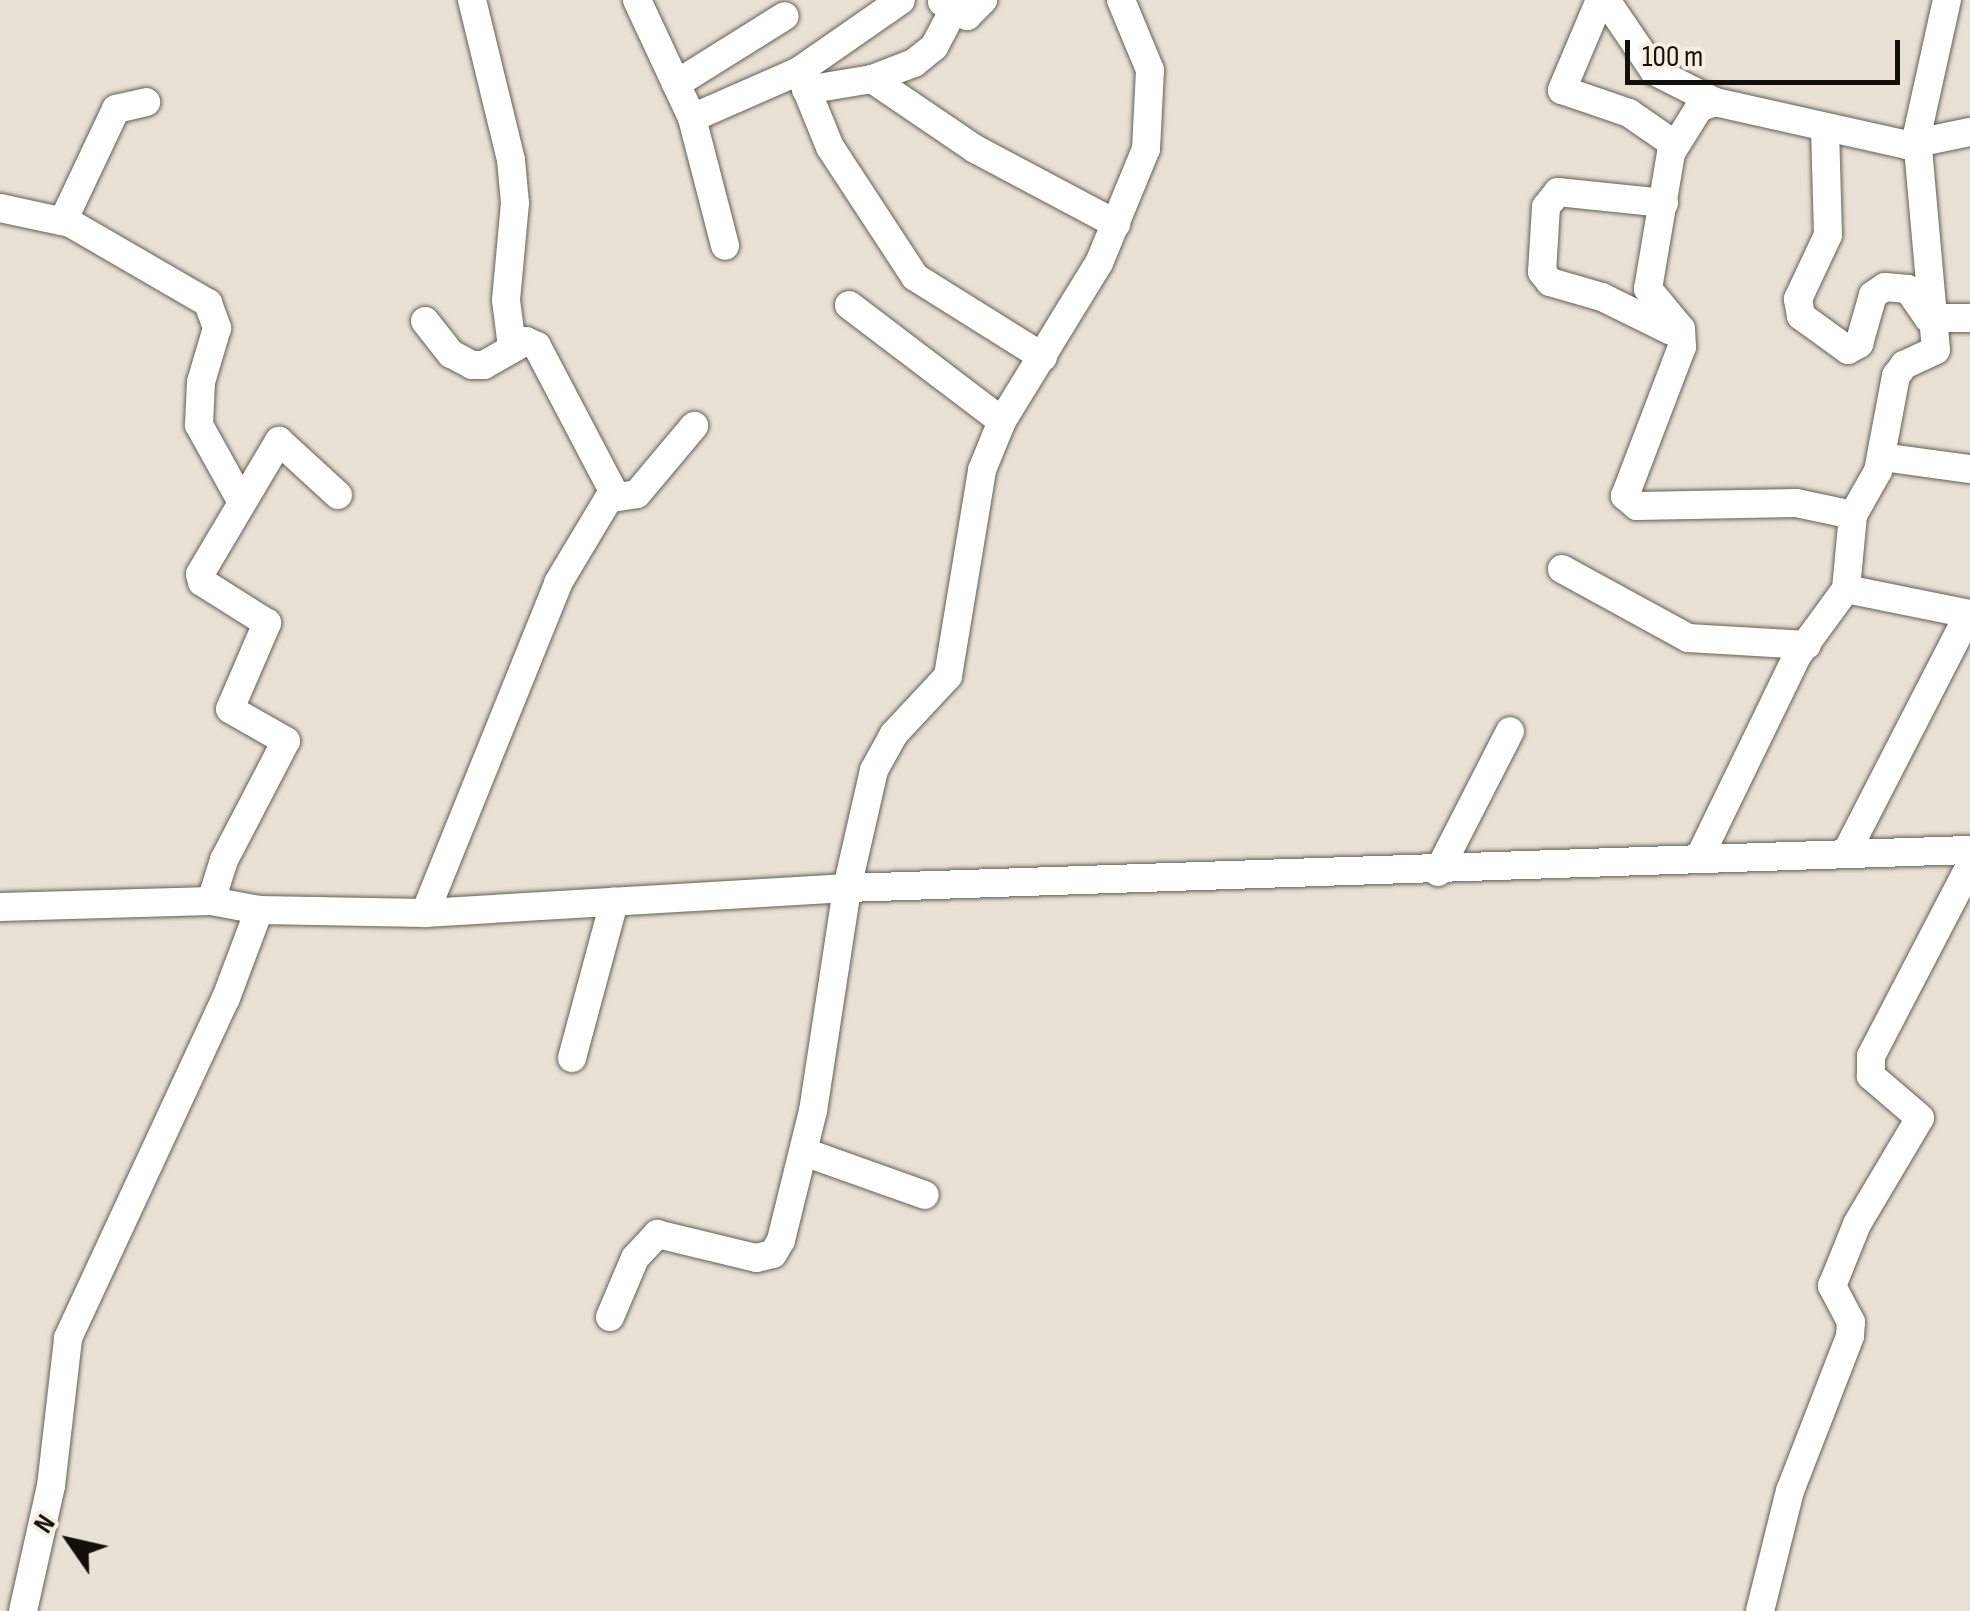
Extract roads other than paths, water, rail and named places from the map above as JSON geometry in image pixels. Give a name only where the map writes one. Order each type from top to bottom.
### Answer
[{"type":"street","points":[[637,0],[692,118],[725,246]]},
{"type":"street","points":[[802,80],[902,0]]},
{"type":"street","points":[[692,118],[802,80],[872,79],[925,57],[946,5],[968,16],[983,0]]},
{"type":"street","points":[[610,1317],[635,1258],[657,1234],[756,1258],[772,1254],[804,1152],[847,888],[878,760],[948,676],[982,470],[1002,422],[1043,357],[1116,224],[1146,148],[1153,86],[1120,0]]},
{"type":"street","points":[[1674,144],[1628,113],[1562,90],[1603,0],[1654,71],[1715,102],[1825,128],[1918,144],[1970,132]]},
{"type":"street","points":[[1699,858],[1807,645],[1846,590],[1853,515],[1882,457],[1896,376],[1904,365],[1936,350],[1918,144],[1947,0]]},
{"type":"street","points":[[476,1],[510,160],[514,203],[506,300],[512,347]]},
{"type":"street","points":[[676,84],[786,16]]},
{"type":"street","points":[[872,79],[974,148],[1116,224]]},
{"type":"street","points":[[802,80],[830,147],[914,277],[1043,357]]},
{"type":"street","points":[[63,221],[116,109],[146,102]]},
{"type":"street","points":[[1682,336],[1648,288],[1674,144],[1699,108],[1715,102]]},
{"type":"street","points":[[1825,128],[1828,235],[1798,300],[1800,316],[1842,347],[1855,349],[1873,295],[1900,286],[1934,320],[1970,318]]},
{"type":"street","points":[[1664,203],[1558,192],[1546,207],[1542,272],[1550,282],[1602,297],[1682,336]]},
{"type":"street","points":[[0,208],[63,221],[208,304],[217,328],[201,382],[200,426],[240,499]]},
{"type":"street","points":[[850,305],[1002,422]]},
{"type":"street","points":[[425,321],[451,354],[472,365],[484,365],[526,341],[537,346],[608,474],[612,498],[558,583],[425,913]]},
{"type":"street","points":[[1682,336],[1627,488],[1630,503],[1796,503],[1853,515]]},
{"type":"street","points":[[612,498],[637,494],[694,426]]},
{"type":"street","points":[[212,902],[224,860],[286,742],[230,709],[266,620],[200,577],[240,499],[279,441],[338,495]]},
{"type":"street","points":[[1882,457],[1970,470]]},
{"type":"street","points":[[1562,569],[1688,638],[1807,645]]},
{"type":"street","points":[[1846,590],[1970,614],[1846,854]]},
{"type":"street","points":[[1438,872],[1510,730]]},
{"type":"street","points":[[0,907],[212,902],[259,910],[425,913],[847,888],[1438,872],[1699,858],[1970,850]]},
{"type":"street","points":[[1760,1611],[1790,1491],[1850,1336],[1851,1322],[1832,1286],[1857,1224],[1920,1118],[1871,1076],[1870,1056],[1970,866]]},
{"type":"street","points":[[572,1058],[614,902]]},
{"type":"street","points":[[24,1611],[50,1486],[68,1338],[226,998],[259,910]]},
{"type":"street","points":[[804,1152],[925,1195]]}]
